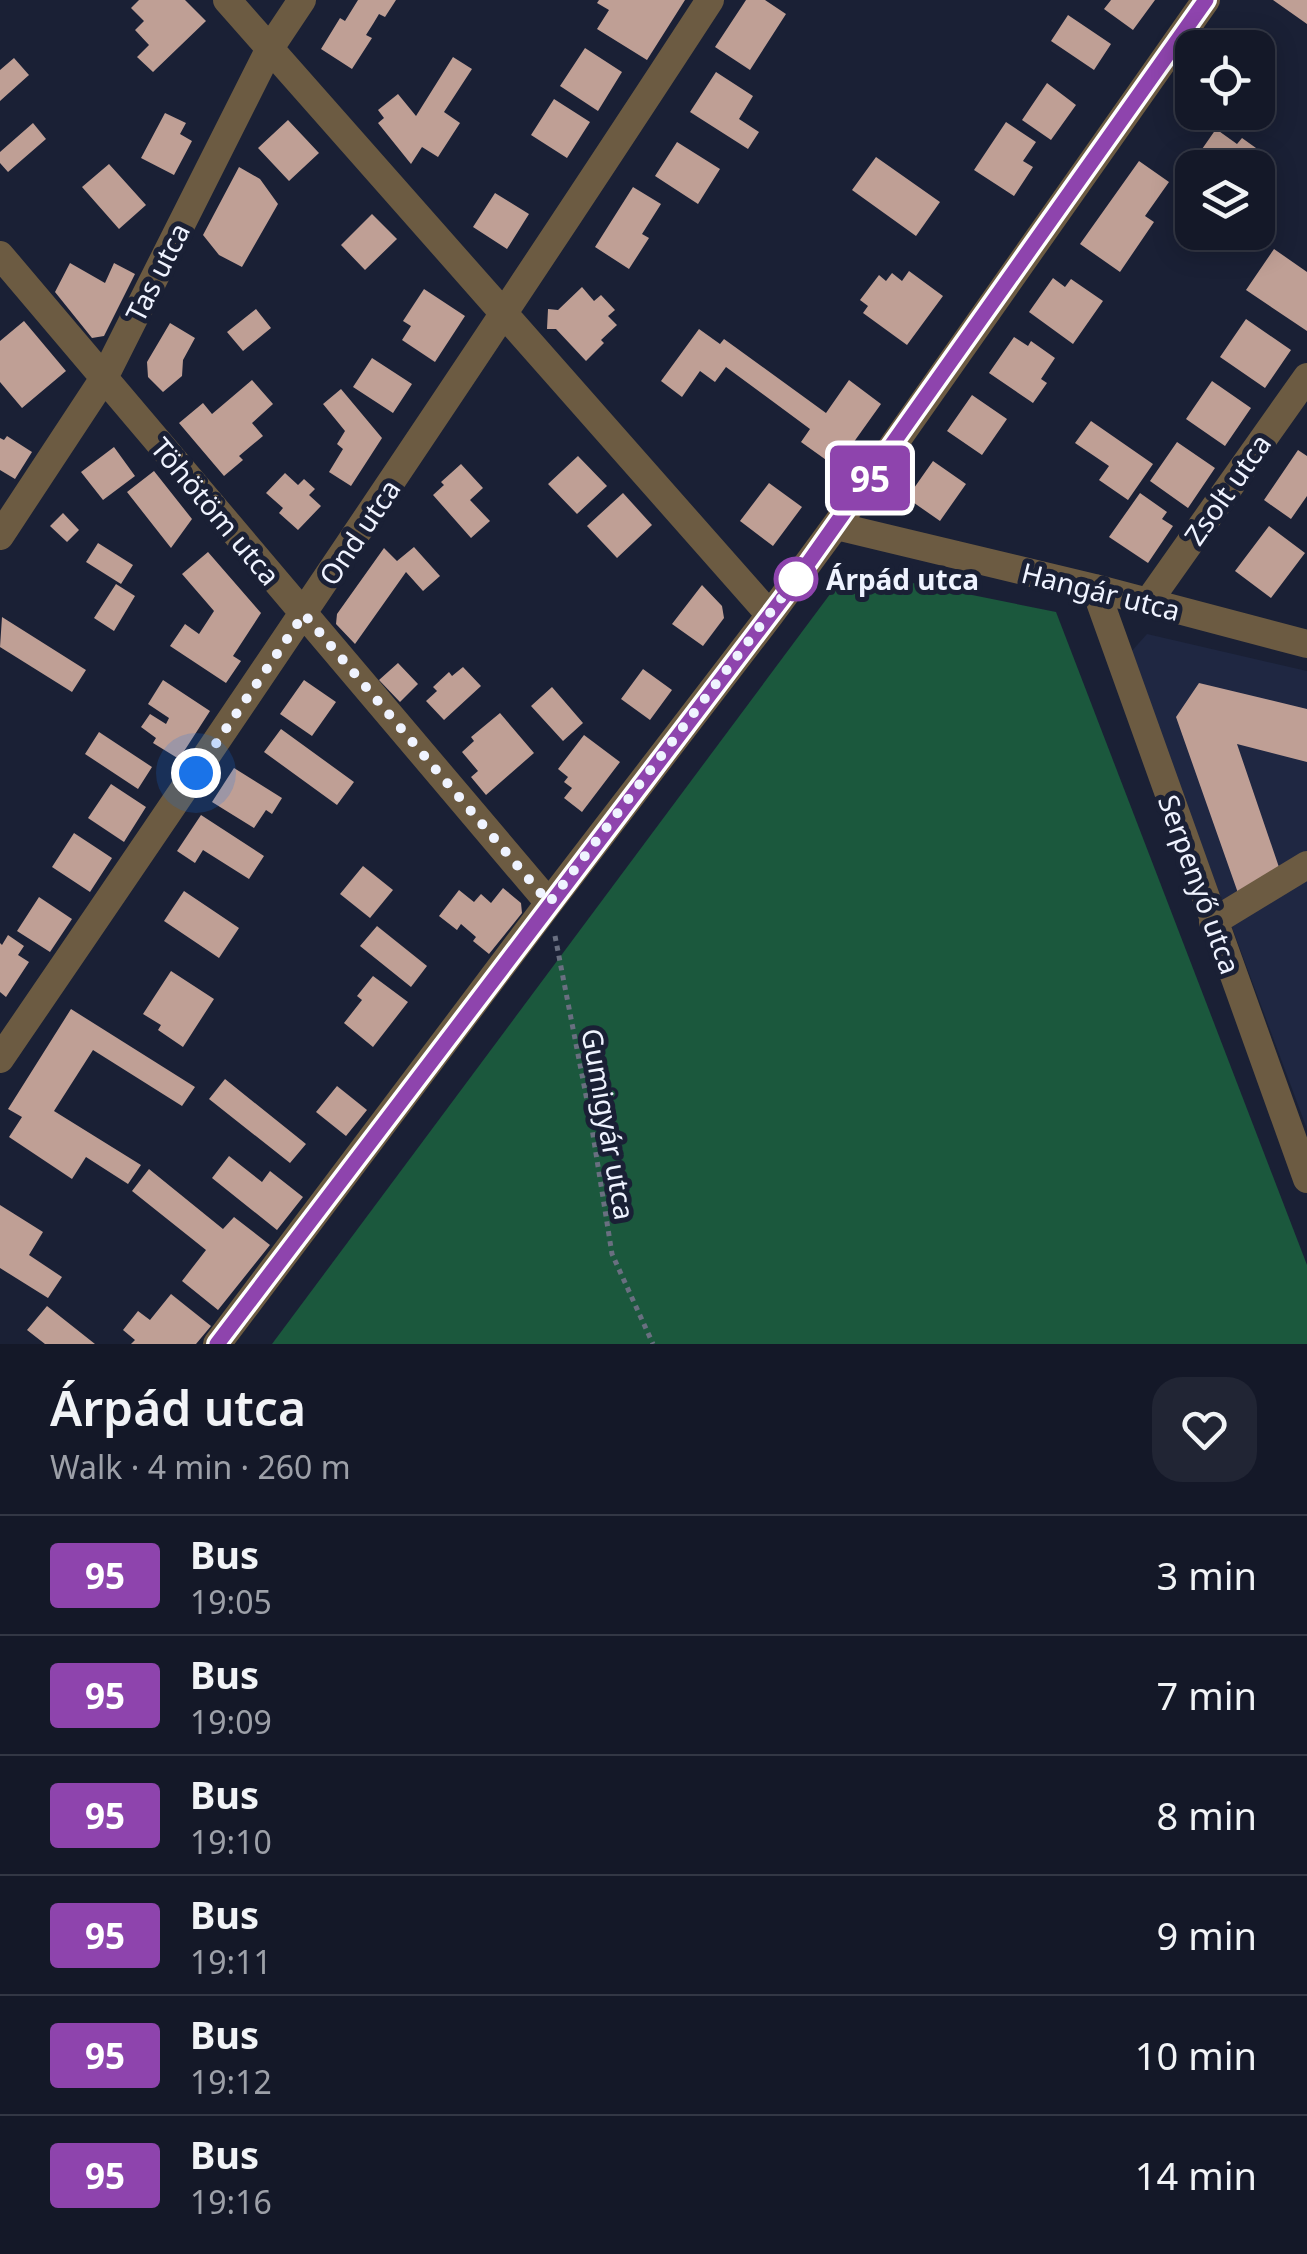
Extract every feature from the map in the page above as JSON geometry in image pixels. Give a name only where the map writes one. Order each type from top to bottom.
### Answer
[{"type":"street","points":[[227,0],[770,615]]},
{"type":"street","name":"Tas utca","points":[[0,536],[104,378],[270,48],[302,0]]},
{"type":"street","name":"Ond utca","points":[[0,1059],[304,614],[710,0]]},
{"type":"street","points":[[217,1344],[836,526],[1206,0]]},
{"type":"street","name":"Töhötöm utca","points":[[0,256],[549,903]]},
{"type":"street","name":"Zsolt utca","points":[[1148,602],[1307,377]]},
{"type":"street","name":"Hangár utca","points":[[836,526],[1307,644]]},
{"type":"street","name":"Serpenyő utca","points":[[1094,588],[1307,1179]]},
{"type":"street","points":[[1213,922],[1307,865]]},
{"type":"path","name":"Gumigyár utca","points":[[549,903],[612,1254],[653,1344]]},
{"type":"shaded area","points":[[1147,634],[1307,671],[1307,1129],[1130,653]]},
{"type":"green space","points":[[848,570],[1056,612],[1307,1265],[1307,1344],[272,1344]]},
{"type":"building","points":[[139,0],[185,0],[206,21],[153,72],[137,57],[149,45],[135,30],[144,21],[131,8]]},
{"type":"building","points":[[358,0],[396,0],[385,17],[379,14],[366,35],[372,38],[352,69],[321,49],[340,18],[345,21]]},
{"type":"building","points":[[685,0],[647,60],[597,29],[609,10],[597,3]]},
{"type":"building","points":[[746,0],[765,0],[786,14],[750,70],[715,47]]},
{"type":"building","points":[[1111,0],[1155,0],[1133,30],[1104,9]]},
{"type":"building","points":[[1273,0],[1307,0],[1307,24]]},
{"type":"building","points":[[1068,15],[1111,44],[1094,70],[1051,41]]},
{"type":"building","points":[[585,48],[622,72],[598,111],[560,86]]},
{"type":"building","points":[[453,57],[472,69],[444,112],[460,123],[438,157],[422,147],[411,164],[378,123],[384,118],[378,110],[398,94],[416,116]]},
{"type":"building","points":[[14,58],[29,75],[0,101],[0,70]]},
{"type":"building","points":[[716,72],[753,96],[739,119],[759,132],[748,149],[690,112]]},
{"type":"building","points":[[1047,83],[1076,105],[1051,140],[1022,120]]},
{"type":"building","points":[[554,99],[590,122],[567,158],[531,135]]},
{"type":"building","points":[[165,113],[186,123],[180,134],[192,141],[174,175],[141,158]]},
{"type":"building","points":[[288,120],[319,153],[289,181],[258,148]]},
{"type":"building","points":[[1006,122],[1036,142],[1023,161],[1033,167],[1014,196],[974,170]]},
{"type":"building","points":[[33,123],[46,139],[8,172],[0,163],[0,152]]},
{"type":"building","points":[[1215,130],[1237,144],[1242,138],[1256,148],[1255,150],[1201,150]]},
{"type":"building","points":[[677,142],[720,169],[698,204],[655,176]]},
{"type":"building","points":[[876,157],[940,202],[916,236],[852,190]]},
{"type":"building","points":[[1139,161],[1169,182],[1145,216],[1154,222],[1120,272],[1080,244]]},
{"type":"building","points":[[109,164],[146,205],[119,229],[82,187]]},
{"type":"building","points":[[239,167],[260,179],[278,204],[242,267],[219,255],[203,235]]},
{"type":"building","points":[[633,187],[661,204],[642,234],[649,238],[629,269],[595,247]]},
{"type":"building","points":[[495,193],[529,214],[507,249],[473,227]]},
{"type":"building","points":[[372,214],[397,239],[365,270],[341,245]]},
{"type":"building","points":[[1275,250],[1307,272],[1307,331],[1246,290]]},
{"type":"building","points":[[70,263],[105,283],[114,263],[135,274],[104,336],[92,338],[55,292]]},
{"type":"building","points":[[909,271],[943,296],[907,345],[863,313],[868,306],[860,300],[879,275],[886,281],[892,273],[902,281]]},
{"type":"building","points":[[1053,278],[1065,287],[1071,279],[1103,301],[1073,344],[1029,312]]},
{"type":"building","points":[[582,287],[594,301],[601,295],[615,310],[608,316],[617,325],[586,361],[556,329],[547,329],[548,309],[558,310]]},
{"type":"building","points":[[424,289],[465,316],[435,362],[402,340],[411,326],[403,321]]},
{"type":"building","points":[[256,309],[271,328],[243,351],[227,332]]},
{"type":"building","points":[[1246,319],[1291,350],[1265,388],[1220,357]]},
{"type":"building","points":[[24,321],[66,371],[22,408],[0,382],[0,341]]},
{"type":"building","points":[[170,323],[195,338],[183,360],[182,376],[163,392],[148,377],[147,362]]},
{"type":"building","points":[[699,329],[720,344],[724,339],[826,413],[849,380],[881,404],[836,467],[801,442],[810,429],[726,367],[715,382],[700,371],[682,397],[661,381]]},
{"type":"building","points":[[1014,337],[1028,346],[1031,341],[1055,358],[1041,379],[1047,383],[1033,403],[989,373]]},
{"type":"building","points":[[372,358],[412,384],[393,413],[353,387]]},
{"type":"building","points":[[252,380],[273,404],[252,423],[263,436],[239,456],[243,460],[224,476],[179,423],[203,403],[212,414]]},
{"type":"building","points":[[1212,381],[1251,408],[1225,446],[1186,419]]},
{"type":"building","points":[[341,389],[382,438],[351,486],[329,472],[343,449],[337,444],[345,431],[323,404]]},
{"type":"building","points":[[972,395],[1007,419],[982,455],[947,431]]},
{"type":"building","points":[[1091,421],[1153,464],[1128,500],[1099,480],[1109,466],[1075,443]]},
{"type":"building","points":[[7,436],[32,452],[15,479],[0,470],[0,438],[4,440]]},
{"type":"building","points":[[1177,442],[1215,468],[1188,508],[1150,481]]},
{"type":"building","points":[[114,447],[135,476],[103,500],[81,472]]},
{"type":"building","points":[[1298,450],[1307,456],[1307,496],[1291,519],[1264,500]]},
{"type":"building","points":[[578,456],[607,486],[577,514],[548,484]]},
{"type":"building","points":[[933,461],[966,484],[940,521],[907,498]]},
{"type":"building","points":[[461,464],[483,488],[470,500],[490,521],[471,538],[433,495]]},
{"type":"building","points":[[154,471],[192,519],[171,548],[127,492]]},
{"type":"building","points":[[285,473],[298,485],[304,479],[315,489],[309,495],[321,506],[298,530],[279,513],[283,508],[266,493]]},
{"type":"building","points":[[769,483],[802,507],[773,546],[740,521]]},
{"type":"building","points":[[623,493],[652,525],[617,558],[587,526]]},
{"type":"building","points":[[1140,493],[1167,512],[1162,519],[1173,526],[1148,563],[1109,537]]},
{"type":"building","points":[[63,513],[79,530],[67,542],[50,526]]},
{"type":"building","points":[[1269,526],[1305,553],[1271,598],[1235,571]]},
{"type":"building","points":[[98,543],[133,565],[121,584],[86,562]]},
{"type":"building","points":[[414,547],[440,576],[423,591],[406,572],[355,644],[336,624],[337,614],[384,548],[397,561]]},
{"type":"building","points":[[208,552],[261,613],[233,656],[241,661],[226,683],[170,646],[185,624],[199,634],[214,611],[182,574]]},
{"type":"building","points":[[116,584],[135,596],[114,631],[94,618]]},
{"type":"building","points":[[702,585],[722,606],[724,618],[703,646],[672,624]]},
{"type":"building","points":[[2,617],[86,670],[72,692],[0,647]]},
{"type":"building","points":[[398,663],[418,684],[400,702],[379,680]]},
{"type":"building","points":[[463,667],[481,686],[444,720],[426,701],[437,691],[433,687],[449,672],[452,676]]},
{"type":"building","points":[[643,669],[672,690],[650,720],[621,699]]},
{"type":"building","points":[[163,680],[210,711],[179,759],[153,743],[156,738],[141,727],[150,714],[166,724],[169,718],[148,704]]},
{"type":"building","points":[[304,680],[336,702],[312,736],[280,714]]},
{"type":"building","points":[[1199,683],[1307,709],[1307,762],[1237,744],[1283,879],[1238,893],[1176,717]]},
{"type":"building","points":[[552,687],[583,723],[563,741],[531,706]]},
{"type":"building","points":[[500,713],[534,753],[486,795],[471,777],[478,771],[462,752],[474,741],[471,737]]},
{"type":"building","points":[[281,729],[354,782],[337,805],[264,752]]},
{"type":"building","points":[[99,732],[152,767],[138,789],[85,754]]},
{"type":"building","points":[[584,735],[620,762],[582,812],[564,798],[572,788],[564,782],[568,777],[558,769]]},
{"type":"building","points":[[234,768],[282,798],[272,814],[266,810],[254,828],[212,802]]},
{"type":"building","points":[[111,784],[146,807],[124,842],[88,818]]},
{"type":"building","points":[[201,815],[264,856],[249,879],[203,850],[195,863],[177,851]]},
{"type":"building","points":[[74,833],[112,858],[90,892],[52,867]]},
{"type":"building","points":[[363,866],[393,890],[370,918],[340,894]]},
{"type":"building","points":[[503,888],[521,903],[522,913],[489,954],[461,924],[457,930],[439,916],[459,890],[474,902],[481,894],[491,903]]},
{"type":"building","points":[[184,891],[239,928],[219,958],[164,921]]},
{"type":"building","points":[[39,897],[72,919],[50,952],[17,931]]},
{"type":"building","points":[[377,926],[427,966],[411,987],[360,946]]},
{"type":"building","points":[[8,935],[24,946],[18,955],[29,962],[6,997],[0,992],[0,943]]},
{"type":"building","points":[[171,971],[214,999],[183,1047],[143,1014]]},
{"type":"building","points":[[373,976],[408,1002],[373,1047],[344,1023],[362,1000],[357,996]]},
{"type":"building","points":[[71,1009],[195,1087],[182,1106],[93,1050],[54,1111],[141,1165],[128,1184],[86,1157],[72,1179],[9,1137],[22,1117],[8,1109]]},
{"type":"building","points":[[225,1079],[306,1144],[290,1163],[209,1099]]},
{"type":"building","points":[[337,1086],[367,1110],[346,1136],[316,1112]]},
{"type":"building","points":[[229,1156],[262,1182],[270,1171],[303,1197],[277,1230],[212,1178]]},
{"type":"building","points":[[149,1169],[223,1229],[234,1217],[270,1245],[218,1310],[182,1281],[206,1250],[132,1191]]},
{"type":"building","points":[[0,1205],[43,1232],[29,1255],[62,1277],[48,1298],[0,1268]]},
{"type":"building","points":[[171,1294],[211,1326],[196,1344],[131,1344],[135,1340],[123,1330],[138,1311],[150,1320]]},
{"type":"building","points":[[47,1306],[95,1344],[45,1344],[27,1330]]},
{"type":"bus line","name":"95","points":[[217,1344],[792,586],[1206,0]]},
{"type":"place","name":"Árpád utca","points":[[796,579]]},
{"type":"route","points":[[196,773],[304,614],[549,903],[796,579]]}]
